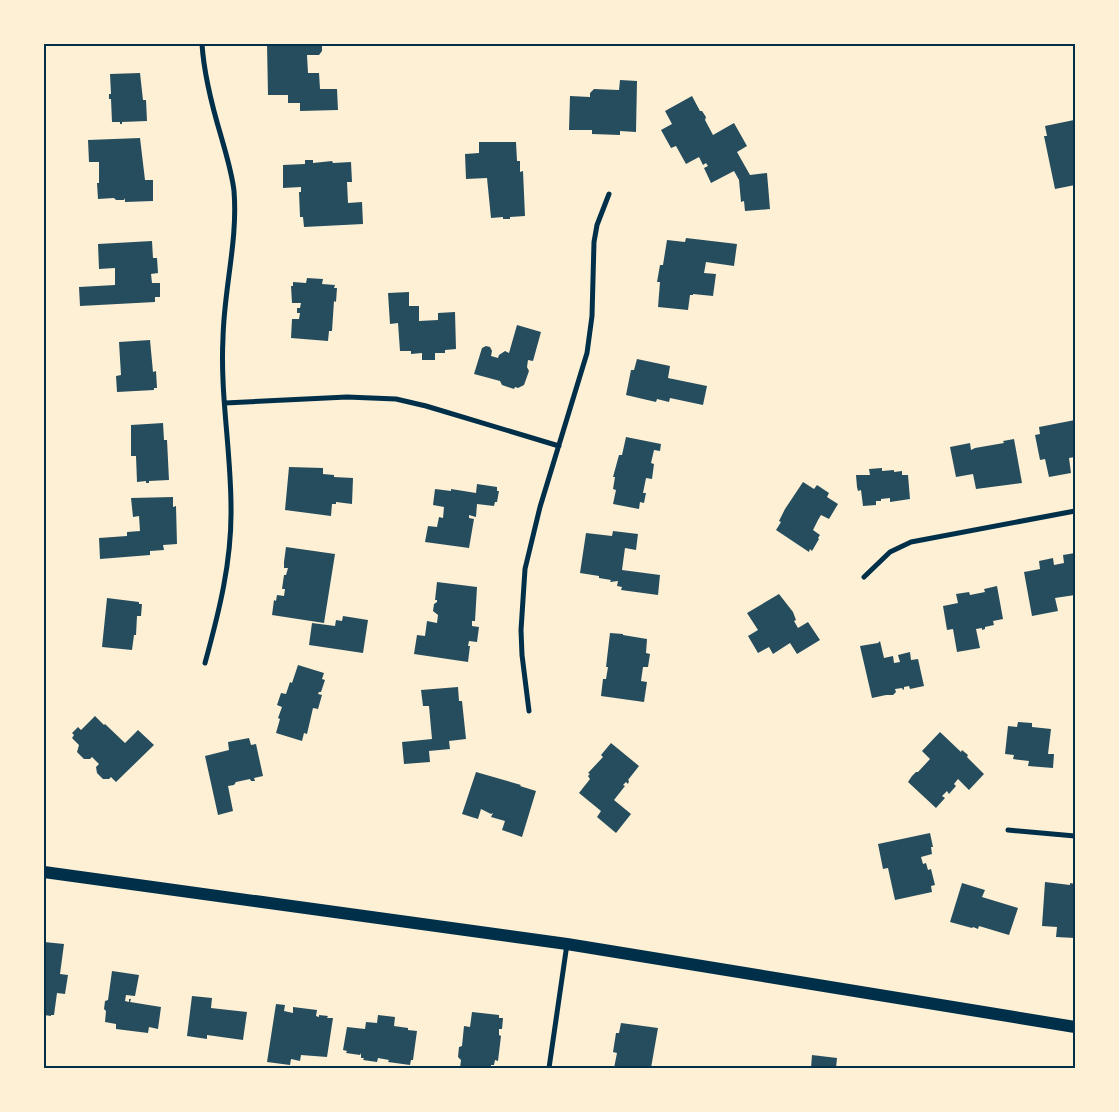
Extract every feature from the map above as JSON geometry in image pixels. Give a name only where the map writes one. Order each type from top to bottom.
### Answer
[{"type":"main road","points":[[44,872],[567,944],[1075,1027]]},
{"type":"street","points":[[202,44],[208,89],[234,188],[236,216],[222,338],[230,465],[230,548],[224,590],[205,663]]},
{"type":"street","points":[[529,711],[521,630],[525,569],[534,530],[587,353],[592,316],[596,225],[609,194]]},
{"type":"street","points":[[225,403],[347,397],[396,399],[426,406],[559,446]]},
{"type":"street","points":[[864,577],[890,552],[911,542],[1075,511]]},
{"type":"street","points":[[1008,830],[1075,836]]},
{"type":"street","points":[[548,1068],[567,944]]},
{"type":"building","points":[[267,44],[322,44],[322,51],[319,55],[307,55],[308,73],[319,73],[320,89],[337,89],[338,110],[300,111],[300,103],[288,103],[288,95],[268,95]]},
{"type":"building","points":[[140,73],[143,100],[146,100],[147,121],[122,122],[122,124],[120,122],[112,122],[111,99],[109,99],[109,94],[111,94],[110,74]]},
{"type":"building","points":[[620,80],[637,81],[636,132],[620,131],[620,135],[592,134],[592,130],[569,130],[570,96],[590,97],[590,93],[594,89],[619,90]]},
{"type":"building","points":[[692,96],[700,111],[706,117],[705,120],[713,135],[734,123],[747,146],[737,152],[750,175],[767,173],[770,209],[745,211],[744,201],[741,202],[739,180],[734,171],[711,183],[704,168],[708,166],[706,163],[703,165],[699,157],[686,164],[676,146],[671,148],[661,130],[672,124],[665,111]]},
{"type":"building","points":[[1074,120],[1075,185],[1055,189],[1044,136],[1047,136],[1045,126]]},
{"type":"building","points":[[140,138],[145,180],[153,180],[153,201],[125,202],[125,198],[124,200],[116,200],[114,198],[98,199],[99,162],[89,162],[88,140]]},
{"type":"building","points":[[479,142],[516,142],[517,161],[520,161],[520,172],[523,171],[525,216],[510,217],[510,219],[503,219],[503,217],[491,218],[487,178],[466,179],[465,154],[479,153]]},
{"type":"building","points":[[305,160],[313,160],[313,163],[351,162],[352,182],[347,182],[348,203],[362,202],[363,224],[304,227],[303,217],[300,217],[299,192],[301,192],[301,187],[283,188],[283,165],[305,164]]},
{"type":"building","points":[[686,238],[737,244],[734,266],[706,262],[704,273],[716,274],[713,296],[690,295],[688,310],[658,307],[660,282],[657,282],[660,265],[663,265],[667,240],[685,242]]},
{"type":"building","points":[[152,241],[153,258],[157,258],[158,273],[151,274],[152,283],[160,283],[160,297],[155,297],[155,302],[80,306],[79,287],[115,285],[115,268],[99,269],[98,244]]},
{"type":"building","points":[[307,278],[323,279],[322,284],[335,285],[334,288],[337,288],[332,331],[329,331],[328,341],[291,338],[292,319],[299,319],[300,313],[297,313],[297,308],[300,308],[301,303],[292,303],[291,286],[293,286],[293,282],[306,283]]},
{"type":"building","points":[[409,292],[409,306],[419,306],[419,321],[438,320],[438,313],[455,312],[456,349],[445,350],[445,353],[435,353],[435,360],[422,360],[422,353],[411,354],[411,351],[400,351],[398,323],[390,324],[388,293]]},
{"type":"building","points":[[517,325],[541,332],[533,361],[528,360],[527,367],[529,371],[524,385],[514,389],[502,385],[500,381],[474,374],[482,348],[490,347],[492,351],[491,356],[498,358],[505,351],[509,353]]},
{"type":"building","points":[[150,340],[153,372],[156,371],[157,388],[154,388],[154,390],[117,392],[116,376],[121,375],[119,342]]},
{"type":"building","points":[[637,359],[670,366],[668,378],[707,386],[703,405],[670,398],[669,402],[657,399],[656,402],[626,395],[631,370],[634,370]]},
{"type":"building","points":[[1075,420],[1075,457],[1069,458],[1071,473],[1049,477],[1045,459],[1040,460],[1035,435],[1040,434],[1039,427]]},
{"type":"building","points":[[163,423],[164,440],[167,440],[169,480],[149,481],[149,483],[146,483],[146,481],[137,482],[136,456],[131,456],[131,425]]},
{"type":"building","points":[[626,437],[661,444],[660,451],[654,450],[651,463],[654,464],[652,479],[646,478],[643,493],[646,493],[644,503],[640,502],[639,509],[613,504],[616,490],[613,489],[615,477],[613,477],[619,455],[622,455]]},
{"type":"building","points":[[1014,439],[1022,483],[976,489],[973,474],[956,477],[950,447],[970,443],[971,450]]},
{"type":"building","points":[[289,467],[323,468],[323,474],[334,475],[334,477],[353,478],[352,504],[336,502],[336,504],[332,504],[331,516],[285,510]]},
{"type":"building","points":[[882,468],[882,471],[902,471],[902,475],[908,475],[910,499],[890,502],[890,498],[881,499],[881,501],[876,501],[876,505],[863,506],[861,490],[858,491],[857,487],[856,475],[870,475],[869,469]]},
{"type":"building","points":[[803,482],[814,489],[817,485],[829,493],[827,497],[838,504],[829,519],[821,515],[813,530],[820,535],[819,539],[812,551],[810,549],[809,552],[776,530],[785,509]]},
{"type":"building","points":[[477,484],[497,487],[497,491],[499,491],[497,502],[495,502],[494,506],[477,504],[476,517],[469,515],[469,518],[474,519],[469,548],[425,542],[428,526],[437,527],[439,517],[443,518],[444,507],[433,505],[435,489],[451,491],[451,489],[476,493]]},
{"type":"building","points":[[173,497],[173,507],[176,506],[177,544],[163,545],[164,550],[150,551],[150,555],[100,559],[99,538],[127,536],[127,532],[140,531],[139,516],[133,517],[131,498]]},
{"type":"building","points":[[613,531],[638,534],[636,550],[625,548],[622,570],[660,575],[658,595],[621,590],[622,587],[617,586],[618,581],[610,582],[611,580],[599,578],[599,576],[580,573],[586,533],[612,536]]},
{"type":"building","points":[[286,547],[335,554],[324,623],[272,615],[274,600],[276,601],[277,595],[284,596],[285,589],[282,589],[284,575],[286,575],[288,568],[284,568]]},
{"type":"building","points":[[1075,553],[1075,595],[1055,598],[1058,611],[1032,616],[1024,572],[1040,569],[1039,561],[1053,558],[1054,565],[1064,563],[1063,555]]},
{"type":"building","points":[[437,582],[477,587],[475,621],[472,621],[472,626],[479,627],[477,642],[469,641],[468,662],[414,654],[417,635],[425,636],[427,621],[437,623],[438,615],[433,611],[434,604],[437,602],[435,600]]},
{"type":"building","points":[[997,586],[1003,619],[993,621],[994,625],[985,627],[985,629],[976,629],[980,648],[957,652],[953,629],[947,630],[943,606],[958,603],[956,594],[969,592],[970,595],[985,592],[984,589]]},
{"type":"building","points":[[779,594],[793,612],[796,620],[794,621],[798,628],[808,622],[820,640],[797,654],[790,643],[773,654],[769,647],[758,653],[748,636],[758,630],[747,613]]},
{"type":"building","points":[[107,598],[142,604],[141,616],[137,616],[136,635],[134,635],[132,650],[102,647]]},
{"type":"building","points":[[343,616],[368,620],[363,653],[309,645],[312,623],[335,626],[336,620],[342,621]]},
{"type":"building","points":[[610,633],[647,639],[646,653],[650,654],[648,667],[643,667],[641,681],[647,682],[644,702],[601,696],[603,679],[606,679],[608,667],[606,667]]},
{"type":"building","points":[[880,641],[884,658],[893,656],[894,663],[900,662],[898,655],[910,652],[911,660],[918,659],[924,686],[910,689],[909,686],[904,687],[903,690],[902,688],[895,689],[896,692],[893,695],[872,698],[860,646]]},
{"type":"building","points":[[298,665],[324,673],[322,679],[325,680],[321,692],[318,694],[322,695],[318,709],[313,708],[307,734],[304,733],[302,741],[276,733],[282,707],[277,705],[281,693],[286,694],[290,682],[292,683]]},
{"type":"building","points":[[458,687],[459,701],[462,701],[466,739],[449,741],[450,749],[429,751],[430,762],[404,764],[402,742],[432,739],[429,706],[423,706],[421,690]]},
{"type":"building","points":[[95,716],[125,743],[138,730],[154,745],[116,782],[111,777],[103,779],[97,773],[96,767],[99,764],[92,757],[84,759],[77,752],[79,745],[72,738],[74,735],[72,733],[78,727],[81,730]]},
{"type":"building","points":[[1018,722],[1032,723],[1032,727],[1051,729],[1048,754],[1054,754],[1053,768],[1028,766],[1029,761],[1013,759],[1014,755],[1005,754],[1008,726],[1017,727]]},
{"type":"building","points":[[940,732],[961,752],[962,750],[968,755],[967,757],[984,774],[969,790],[958,779],[954,784],[956,786],[949,794],[947,791],[942,796],[945,798],[936,808],[908,782],[930,759],[922,751]]},
{"type":"building","points":[[249,738],[251,745],[256,744],[263,776],[254,778],[255,781],[250,779],[228,786],[233,811],[218,815],[205,756],[229,750],[228,742]]},
{"type":"building","points":[[611,743],[639,766],[628,780],[628,784],[626,782],[623,785],[625,786],[614,800],[631,814],[616,833],[597,817],[601,811],[579,793],[590,779],[588,776],[590,774],[588,773],[603,757],[601,755]]},
{"type":"building","points":[[476,772],[536,791],[522,837],[502,830],[505,821],[491,817],[493,813],[491,814],[481,809],[478,819],[462,814]]},
{"type":"building","points":[[930,833],[933,847],[931,847],[932,854],[921,857],[923,864],[926,863],[928,870],[931,869],[935,885],[931,886],[932,892],[895,900],[888,868],[883,869],[878,844]]},
{"type":"building","points":[[1045,882],[1075,884],[1075,938],[1056,937],[1057,927],[1042,926]]},
{"type":"building","points":[[962,883],[985,890],[982,897],[1018,908],[1009,935],[979,926],[978,929],[950,922]]},
{"type":"building","points":[[44,942],[64,944],[60,974],[68,975],[65,994],[57,993],[54,1015],[51,1016],[44,1015]]},
{"type":"building","points":[[112,971],[139,975],[135,996],[126,995],[125,1001],[129,1002],[129,999],[131,999],[130,1002],[161,1007],[158,1029],[149,1027],[148,1033],[116,1029],[116,1024],[105,1022],[105,1001],[108,1000]]},
{"type":"building","points":[[192,996],[212,998],[211,1008],[247,1012],[243,1040],[207,1035],[207,1039],[187,1036]]},
{"type":"building","points":[[276,1004],[285,1005],[284,1011],[293,1013],[293,1007],[317,1010],[316,1016],[333,1018],[327,1057],[301,1055],[300,1061],[291,1059],[290,1065],[267,1062]]},
{"type":"building","points":[[472,1012],[499,1015],[499,1018],[503,1018],[502,1029],[499,1029],[499,1035],[501,1036],[498,1061],[495,1060],[491,1068],[460,1068],[459,1047],[462,1046],[464,1026],[470,1027]]},
{"type":"building","points":[[378,1015],[395,1017],[394,1026],[417,1031],[413,1060],[411,1060],[410,1065],[388,1062],[389,1060],[378,1058],[377,1062],[363,1060],[364,1058],[361,1058],[361,1053],[360,1055],[346,1053],[347,1051],[343,1050],[347,1027],[365,1029],[366,1022],[377,1023]]},
{"type":"building","points":[[621,1023],[658,1028],[651,1068],[614,1068],[617,1053],[613,1052],[616,1033],[619,1033]]},
{"type":"building","points":[[812,1055],[837,1058],[836,1068],[811,1068]]}]
